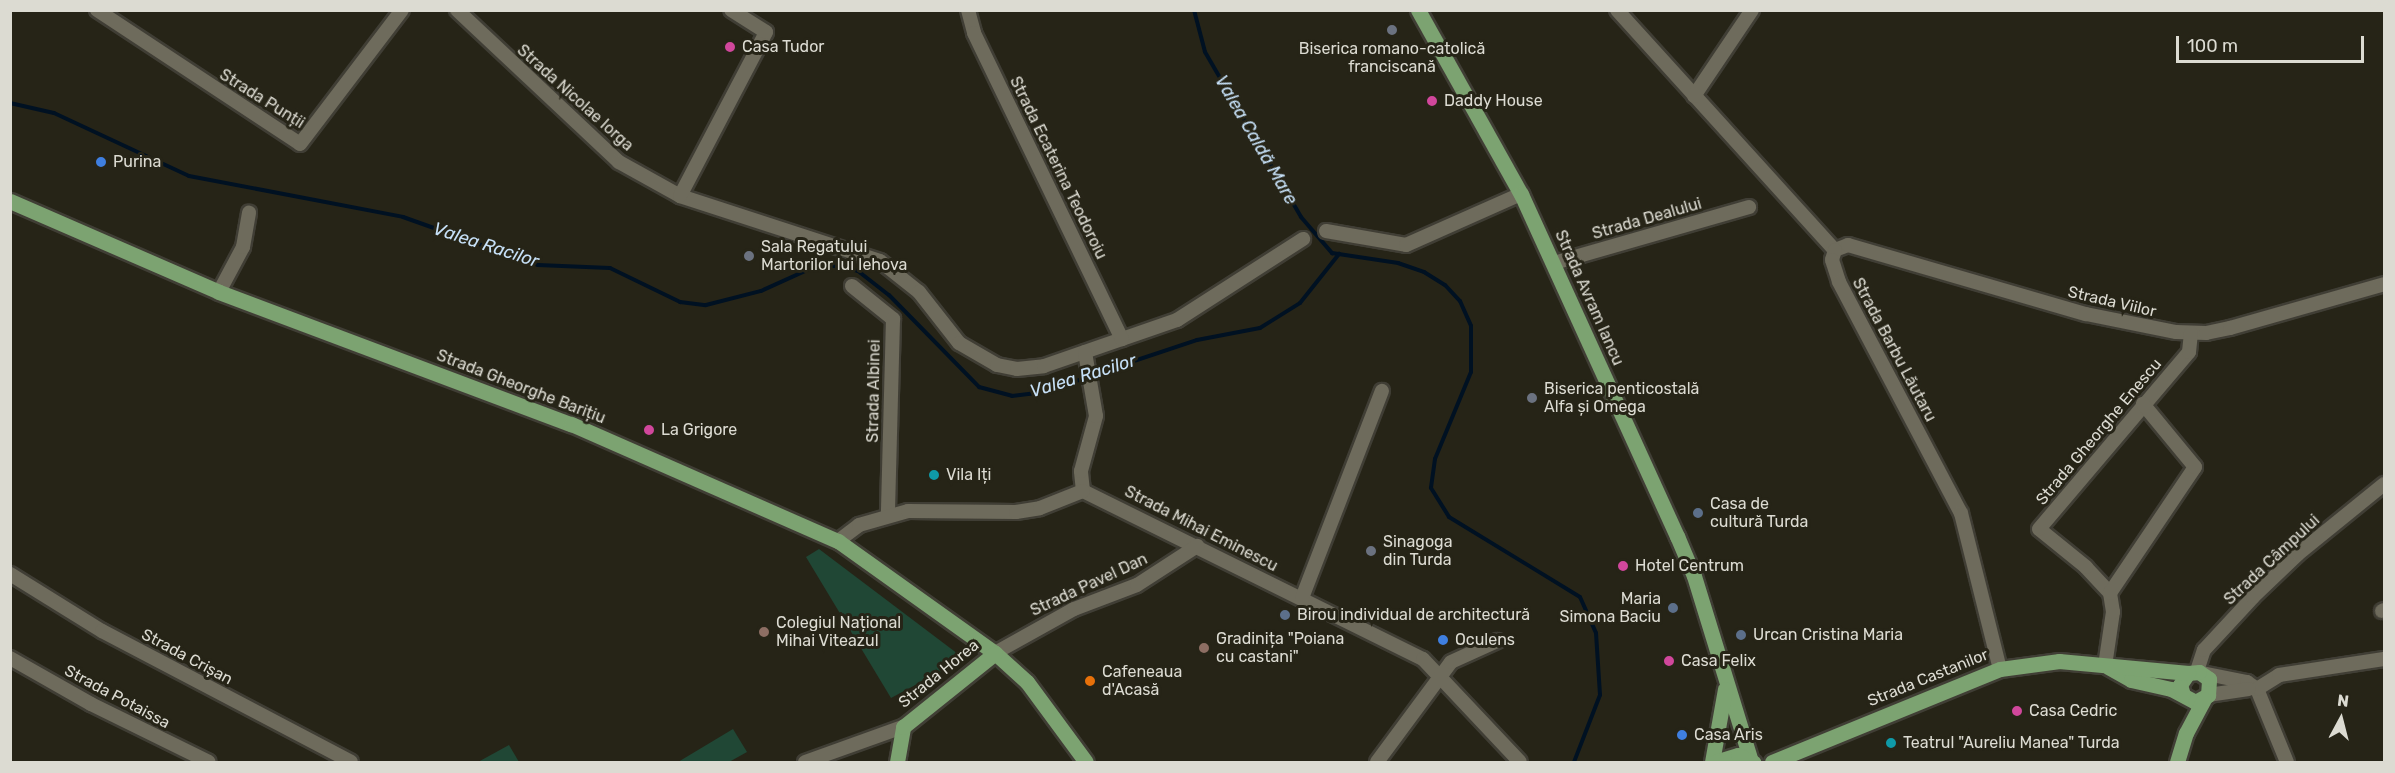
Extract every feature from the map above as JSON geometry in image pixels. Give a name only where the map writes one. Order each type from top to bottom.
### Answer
[{"type":"main road","name":"Strada Avram Iancu","points":[[1418,10],[1521,194],[1694,576],[1752,762]]},
{"type":"main road","name":"Strada Gheorghe Barițiu","points":[[10,201],[219,292],[571,424],[838,540],[995,653],[1027,682],[1086,762]]},
{"type":"main road","name":"Strada Horea","points":[[903,727],[995,653]]},
{"type":"main road","name":"Strada Castanilor","points":[[1772,762],[2001,669],[2059,661],[2196,673]]},
{"type":"main road","name":"Strada Castanilor","points":[[2105,666],[2131,680],[2183,694],[2195,702],[2206,697]]},
{"type":"main road","points":[[2177,762],[2186,733],[2206,697],[2210,683],[2196,673],[2180,685],[2183,694]]},
{"type":"main road","name":"Strada Avram Iancu","points":[[1713,762],[1724,714],[1726,680]]},
{"type":"main road","points":[[897,762],[903,727]]},
{"type":"main road","points":[[1713,762],[1729,755],[1752,762]]},
{"type":"street","name":"Strada Punții","points":[[97,10],[300,144],[402,10]]},
{"type":"street","name":"Strada Nicolae Iorga","points":[[457,10],[598,145],[652,183],[680,196],[880,261],[920,292],[960,343],[997,365],[1017,369],[1044,366],[1177,320],[1303,239]]},
{"type":"street","points":[[680,196],[766,32],[731,10]]},
{"type":"street","name":"Strada Ecaterina Teodoroiu","points":[[968,10],[974,33],[1122,339]]},
{"type":"street","points":[[1617,10],[1835,250]]},
{"type":"street","points":[[1694,96],[1752,10]]},
{"type":"street","points":[[1326,231],[1406,245],[1521,194]]},
{"type":"street","name":"Strada Dealului","points":[[1554,263],[1749,207]]},
{"type":"street","points":[[219,292],[243,247],[249,213]]},
{"type":"street","name":"Strada Viilor","points":[[1835,250],[1848,245],[2086,314],[2133,326],[2191,333],[2230,328],[2385,284]]},
{"type":"street","name":"Strada Barbu Lăutaru","points":[[1835,250],[1833,268],[1843,291],[1961,513],[2001,669]]},
{"type":"street","name":"Strada Albinei","points":[[852,286],[893,319],[888,516]]},
{"type":"street","name":"Strada Gheorghe Enescu","points":[[2110,593],[2086,567],[2039,529],[2189,352],[2191,333]]},
{"type":"street","points":[[838,540],[859,525],[908,511],[1016,512],[1040,508],[1083,491],[1081,471],[1096,416],[1095,397],[1085,352]]},
{"type":"street","points":[[1302,598],[1382,391]]},
{"type":"street","points":[[2105,666],[2113,619],[2110,593],[2195,467],[2143,404]]},
{"type":"street","name":"Strada Câmpului","points":[[2196,673],[2204,650],[2253,597],[2298,554],[2385,484]]},
{"type":"street","name":"Strada Mihai Eminescu","points":[[1083,491],[1423,659],[1520,762]]},
{"type":"street","name":"Strada Pavel Dan","points":[[995,653],[1074,609],[1137,585],[1197,546]]},
{"type":"street","name":"Strada Crișan","points":[[10,574],[102,631],[351,762]]},
{"type":"street","points":[[1377,762],[1451,662],[1497,641]]},
{"type":"street","name":"Strada Potaissa","points":[[10,658],[91,704],[209,762]]},
{"type":"street","points":[[2287,762],[2257,689],[2279,675],[2385,659]]},
{"type":"street","name":"Strada Castanilor","points":[[2196,673],[2247,682],[2257,689]]},
{"type":"street","name":"Strada Castanilor","points":[[2206,697],[2237,688],[2257,689]]},
{"type":"street","name":"Strada Horea","points":[[805,762],[903,727]]},
{"type":"green space","points":[[819,549],[962,657],[962,660],[891,698],[806,557]]},
{"type":"green space","points":[[733,729],[747,752],[729,762],[678,762]]},
{"type":"green space","points":[[509,745],[519,762],[478,762]]},
{"type":"waterway","name":"Valea Racilor","points":[[1194,10],[1205,52],[1301,217],[1332,253],[1398,263],[1424,272],[1445,285],[1460,301],[1471,326],[1471,372],[1435,459],[1431,488],[1449,517],[1580,597],[1596,633],[1600,695],[1574,762]]},
{"type":"waterway","name":"Valea Racilor","points":[[10,103],[54,113],[189,176],[403,217],[538,265],[610,268],[680,302],[706,305],[761,291],[816,266],[838,266],[858,271],[889,295],[979,387],[1012,396],[1043,392],[1085,378]]},
{"type":"waterway","name":"Valea Racilor","points":[[1092,375],[1197,340],[1260,328],[1300,303],[1339,254]]},
{"type":"place","name":"Biserica romano-catolică franciscană","points":[[1392,30]]},
{"type":"place","name":"Casa Tudor","points":[[730,47]]},
{"type":"place","name":"Daddy House","points":[[1432,101]]},
{"type":"place","name":"Purina","points":[[101,162]]},
{"type":"place","name":"Sala Regatului Martorilor lui Iehova","points":[[749,256]]},
{"type":"place","name":"Biserica penticostală Alfa și Omega","points":[[1532,398]]},
{"type":"place","name":"La Grigore","points":[[649,430]]},
{"type":"place","name":"Vila Iți","points":[[934,475]]},
{"type":"place","name":"Casa de cultură Turda","points":[[1698,513]]},
{"type":"place","name":"Sinagoga din Turda","points":[[1371,551]]},
{"type":"place","name":"Hotel Centrum","points":[[1623,566]]},
{"type":"place","name":"Maria Simona Baciu","points":[[1673,608]]},
{"type":"place","name":"Birou individual de architectură","points":[[1285,615]]},
{"type":"place","name":"Colegiul Național Mihai Viteazul","points":[[764,632]]},
{"type":"place","name":"Urcan Cristina Maria","points":[[1741,635]]},
{"type":"place","name":"Oculens","points":[[1443,640]]},
{"type":"place","name":"Gradinița \"Poiana cu castani\"","points":[[1204,648]]},
{"type":"place","name":"Casa Felix","points":[[1669,661]]},
{"type":"place","name":"Cafeneaua d'Acasă","points":[[1090,681]]},
{"type":"place","name":"Casa Cedric","points":[[2017,711]]},
{"type":"place","name":"Casa Aris","points":[[1682,735]]},
{"type":"place","name":"Teatrul \"Aureliu Manea\" Turda","points":[[1891,743]]},
{"type":"water label","name":"Valea Caldă Mare","points":[[1256,140]]}]
